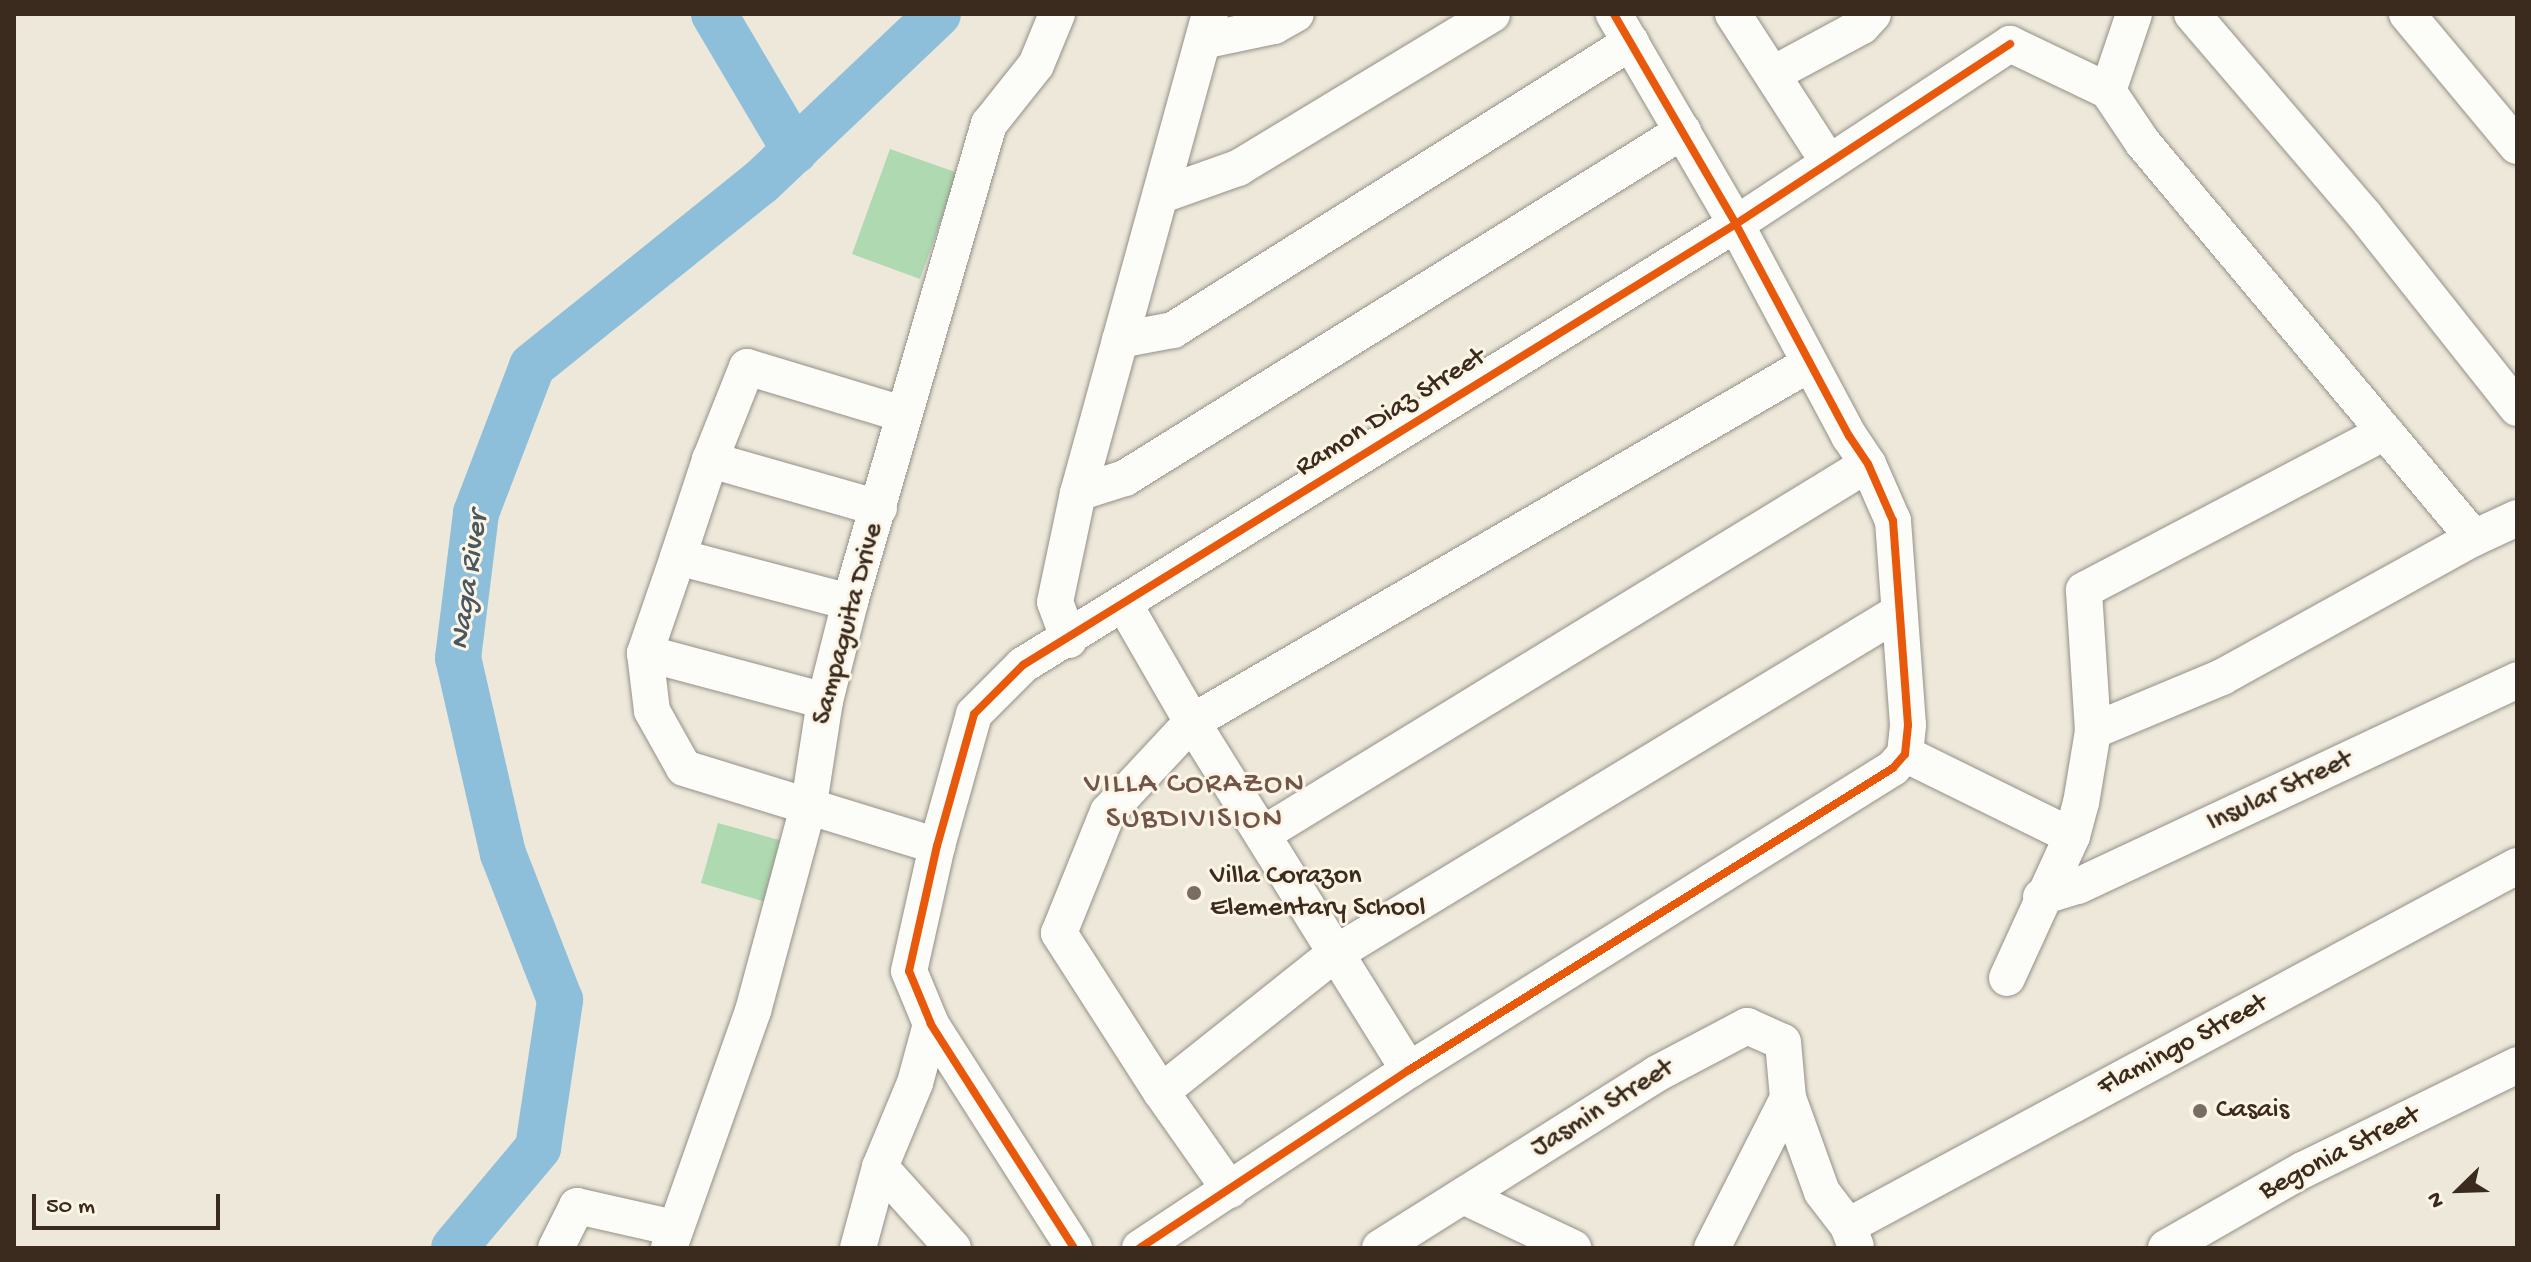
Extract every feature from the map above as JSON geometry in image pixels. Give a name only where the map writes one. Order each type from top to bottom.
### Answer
[{"type":"street","name":"Sampaguita Drive","points":[[672,1238],[753,1011],[809,804],[825,701],[850,602],[989,124],[1036,65],[1057,14]]},
{"type":"street","points":[[1069,640],[1055,602],[1078,493],[1207,28],[1274,26],[1296,14]]},
{"type":"street","points":[[1162,195],[1238,168],[1492,14]]},
{"type":"street","points":[[1733,14],[1829,163]]},
{"type":"street","points":[[1773,74],[1862,26],[1873,14]]},
{"type":"street","points":[[2108,91],[2134,14]]},
{"type":"street","points":[[2192,14],[2365,216],[2517,408]]},
{"type":"street","points":[[2407,14],[2517,146]]},
{"type":"street","points":[[1120,340],[1173,330],[1622,28],[1736,224],[1809,364],[1868,464],[1893,521],[1908,725],[1905,754],[1881,776],[1409,1070],[1140,1248]]},
{"type":"street","points":[[2017,29],[2108,91],[2143,143],[2474,538]]},
{"type":"street","name":"Ramon Diaz Street","points":[[1074,1248],[931,1024],[909,971],[937,846],[974,714],[1023,665],[1069,640],[1736,224],[1829,163],[2017,29]]},
{"type":"street","points":[[1078,493],[1125,478],[1683,131]]},
{"type":"street","points":[[1230,1190],[1161,1092],[1059,933],[1108,812],[1192,722],[1809,364]]},
{"type":"street","points":[[903,414],[747,367],[710,460],[645,653],[652,711],[684,768],[809,804],[937,846]]},
{"type":"street","points":[[2007,978],[2041,897],[2072,836],[2093,731],[2084,590],[2385,432]]},
{"type":"street","points":[[710,460],[879,508]]},
{"type":"street","points":[[1263,834],[1868,464]]},
{"type":"street","points":[[2093,731],[2222,677],[2474,538],[2517,518]]},
{"type":"street","points":[[678,557],[850,602]]},
{"type":"street","points":[[1124,604],[1192,722],[1409,1070]]},
{"type":"street","points":[[1161,1092],[1336,953],[1899,612]]},
{"type":"street","points":[[645,653],[825,701]]},
{"type":"street","name":"Insular Street","points":[[2041,897],[2078,886],[2517,680]]},
{"type":"street","points":[[1905,754],[2072,836]]},
{"type":"street","name":"Flamingo Street","points":[[1852,1237],[2517,866]]},
{"type":"street","points":[[858,1248],[880,1167],[915,1083],[931,1024]]},
{"type":"street","name":"Jasmin Street","points":[[1380,1248],[1656,1074],[1747,1026],[1783,1042],[1788,1098]]},
{"type":"street","name":"Begonia Street","points":[[2166,1248],[2303,1170],[2517,1065]]},
{"type":"street","points":[[1788,1098],[1822,1192],[1852,1237]]},
{"type":"street","points":[[1712,1248],[1788,1098]]},
{"type":"street","points":[[880,1167],[953,1248]]},
{"type":"street","points":[[1463,1196],[1573,1248]]},
{"type":"street","points":[[556,1248],[577,1206],[672,1238]]},
{"type":"green space","points":[[890,149],[958,173],[920,279],[852,254]]},
{"type":"green space","points":[[718,823],[790,843],[773,904],[701,883]]},
{"type":"waterway","points":[[714,14],[795,151]]},
{"type":"waterway","name":"Naga River","points":[[454,1248],[538,1148],[560,1000],[503,854],[458,658],[476,513],[532,366],[761,182],[938,14]]},
{"type":"cycle path","points":[[1140,1248],[1409,1070],[1893,768],[1905,754],[1908,725],[1893,521],[1868,464],[1849,436],[1736,224],[1614,14]]},
{"type":"cycle path","points":[[1074,1248],[931,1024],[909,971],[937,846],[974,714],[1023,665],[1736,224],[2010,44]]},
{"type":"place","name":"Villa Corazon Elementary School","points":[[1194,893]]},
{"type":"place","name":"Casais","points":[[2200,1111]]},
{"type":"district","name":"VILLA CORAZON SUBDIVISION","points":[[1195,803]]}]
